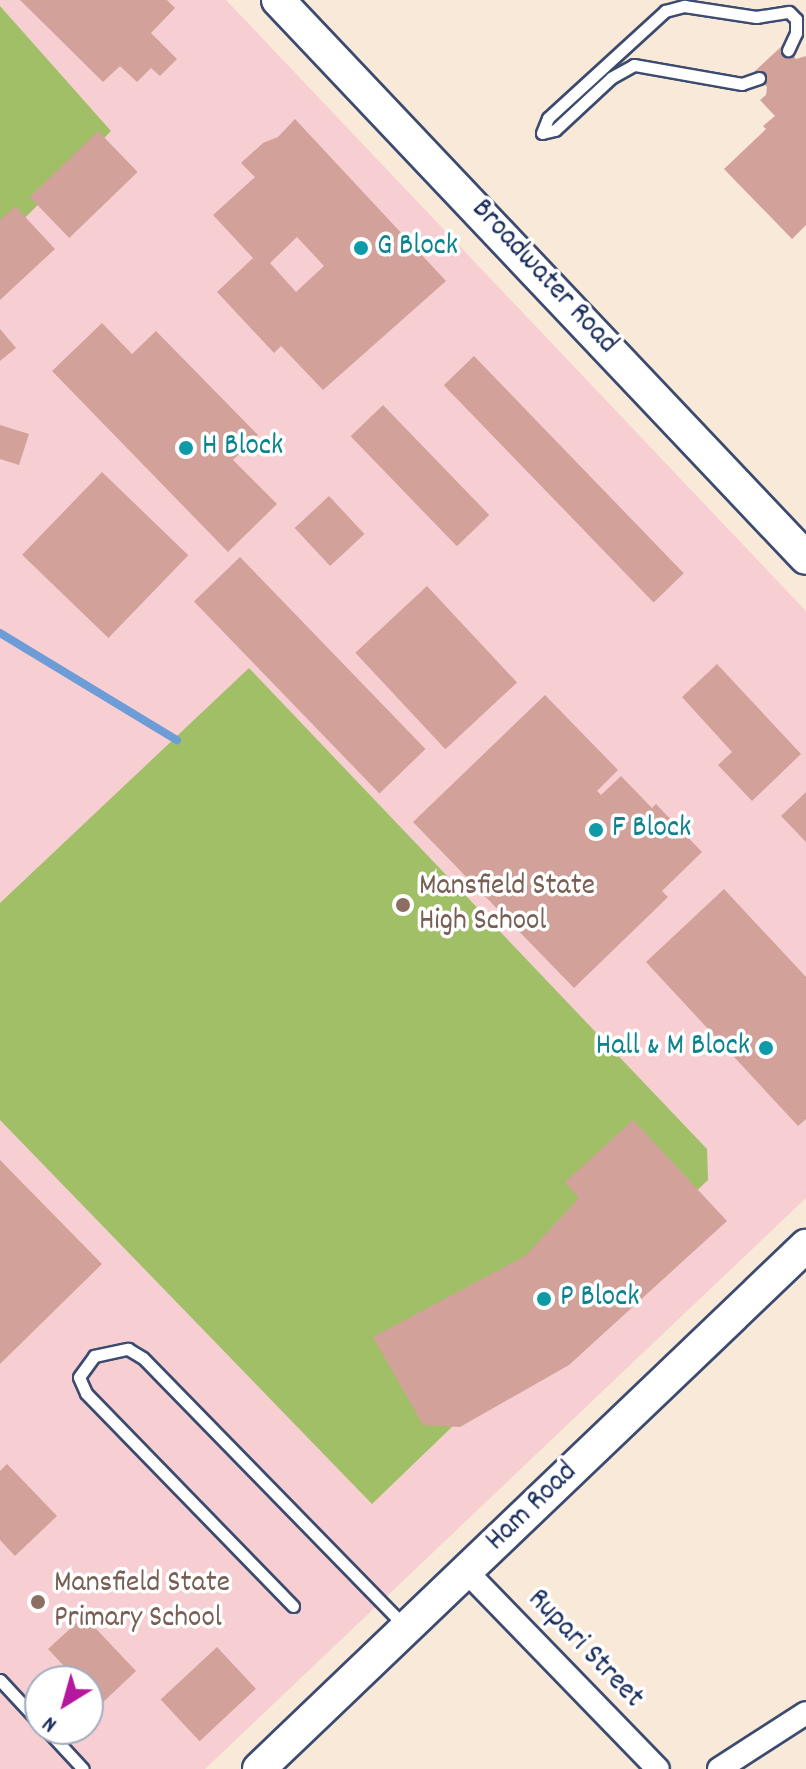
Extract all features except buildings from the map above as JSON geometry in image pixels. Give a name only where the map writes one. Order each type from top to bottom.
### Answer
[{"type":"main road","name":"Broadwater Road","points":[[278,0],[806,558]]},
{"type":"main road","name":"Ham Road","points":[[259,1769],[806,1246]]},
{"type":"street","name":"Rupari Street","points":[[467,1572],[658,1769]]},
{"type":"street","points":[[719,1769],[804,1717]]},
{"type":"lane","points":[[759,78],[742,84],[634,65],[611,78],[555,130],[542,133],[548,118],[665,11],[684,6],[756,17],[777,6],[801,18],[788,50]]},
{"type":"lane","points":[[293,1606],[86,1393],[79,1377],[94,1356],[128,1349],[143,1358],[407,1628]]},
{"type":"lane","points":[[0,1680],[24,1706]]},
{"type":"lane","points":[[61,1745],[83,1769]]},
{"type":"shaded area","name":"Mansfield State High School","points":[[0,0],[226,0],[806,611],[806,1198],[205,1769],[0,1769]]},
{"type":"green space","points":[[0,6],[111,131],[0,243]]},
{"type":"green space","points":[[249,668],[707,1149],[708,1180],[372,1504],[0,1120],[0,903]]},
{"type":"waterway","points":[[0,633],[177,740]]},
{"type":"place","name":"G Block","points":[[361,248]]},
{"type":"place","name":"H Block","points":[[186,448]]},
{"type":"place","name":"F Block","points":[[596,830]]},
{"type":"place","name":"Mansfield State High School","points":[[403,905]]},
{"type":"place","name":"Hall & M Block","points":[[766,1048]]},
{"type":"place","name":"P Block","points":[[544,1299]]},
{"type":"place","name":"Mansfield State Primary School","points":[[38,1602]]}]
